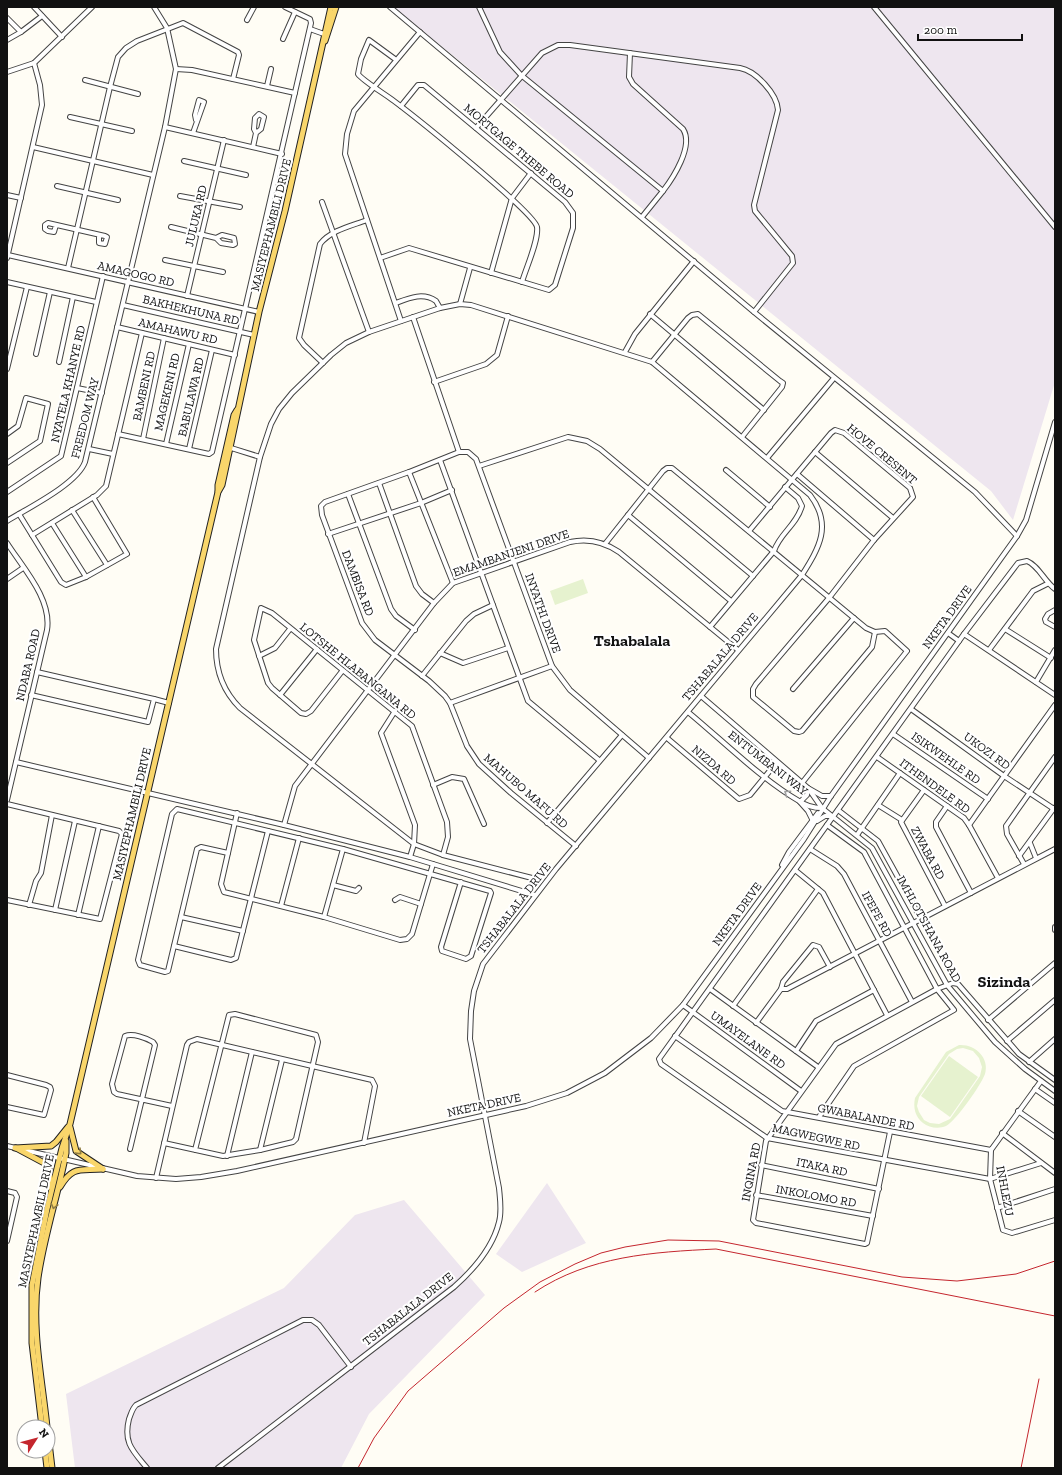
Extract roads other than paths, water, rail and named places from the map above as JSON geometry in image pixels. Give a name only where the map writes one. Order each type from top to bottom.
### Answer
[{"type":"main road","name":"MASIYEPHAMBILI DRIVE","points":[[323,46],[324,34],[331,7]]},
{"type":"main road","name":"MASIYEPHAMBILI DRIVE","points":[[46,1419],[37,1342],[36,1302],[39,1272],[58,1191],[66,1140],[218,492],[218,485],[229,447],[234,415],[238,409],[254,335],[285,211],[323,46],[336,7]]},
{"type":"main road","points":[[15,1148],[51,1146],[70,1124]]},
{"type":"main road","points":[[70,1124],[75,1149],[103,1170]]},
{"type":"main road","points":[[15,1148],[46,1164],[50,1172],[51,1193]]},
{"type":"main road","name":"MASIYEPHAMBILI DRIVE","points":[[41,1419],[32,1343],[31,1302],[34,1273],[51,1193],[63,1158]]},
{"type":"main road","points":[[58,1191],[71,1172],[77,1170],[103,1170]]},
{"type":"street","points":[[34,7],[62,37]]},
{"type":"street","points":[[7,72],[34,63],[92,7]]},
{"type":"street","points":[[154,7],[167,28],[176,69],[192,70],[295,93]]},
{"type":"street","points":[[247,20],[254,7]]},
{"type":"street","points":[[118,434],[209,454],[212,452],[310,29],[311,20],[285,7]]},
{"type":"street","points":[[390,7],[754,312],[975,492],[1017,536]]},
{"type":"street","points":[[480,7],[500,52],[521,75],[663,191]]},
{"type":"street","points":[[874,7],[1055,227]]},
{"type":"street","points":[[283,39],[295,12]]},
{"type":"street","points":[[7,40],[21,32],[42,16]]},
{"type":"street","points":[[7,18],[21,32]]},
{"type":"street","points":[[68,268],[110,86],[120,54],[137,41],[167,28],[183,24],[238,52],[239,55],[233,79]]},
{"type":"street","points":[[310,29],[324,34]]},
{"type":"street","points":[[401,321],[345,154],[347,134],[354,111],[395,59],[420,32]]},
{"type":"street","points":[[395,59],[371,40],[368,41],[358,74],[401,106],[512,198],[532,217],[537,227],[535,240],[522,282]]},
{"type":"street","points":[[476,128],[542,52],[558,46],[570,45],[746,69],[756,76],[774,96],[777,102],[778,110],[754,208],[756,215],[792,256],[793,263],[754,312]]},
{"type":"street","points":[[630,54],[629,77],[633,84],[683,129],[686,135],[685,147],[677,172],[642,217]]},
{"type":"street","points":[[7,256],[42,105],[40,85],[34,63]]},
{"type":"street","name":"FREEDOM WAY","points":[[7,521],[75,478],[84,467],[165,127],[176,69]]},
{"type":"street","points":[[267,86],[271,69]]},
{"type":"street","points":[[84,80],[138,94]]},
{"type":"street","name":"MORTGAGE THEBE ROAD","points":[[380,258],[409,248],[470,268],[549,290],[554,287],[574,221],[573,214],[565,202],[424,85],[418,85],[401,106]]},
{"type":"street","points":[[70,117],[132,131]]},
{"type":"street","points":[[193,133],[196,120]]},
{"type":"street","points":[[165,127],[282,154]]},
{"type":"street","points":[[253,147],[256,133]]},
{"type":"street","name":"JULUKA RD","points":[[187,296],[224,140]]},
{"type":"street","points":[[33,147],[153,175]]},
{"type":"street","points":[[184,162],[246,175]]},
{"type":"street","points":[[491,273],[512,198],[531,173]]},
{"type":"street","points":[[57,186],[118,200]]},
{"type":"street","points":[[7,195],[21,198]]},
{"type":"street","points":[[180,196],[240,207]]},
{"type":"street","points":[[322,202],[369,332]]},
{"type":"street","points":[[323,363],[304,345],[299,338],[320,244],[334,232],[367,220]]},
{"type":"street","points":[[56,225],[100,235]]},
{"type":"street","points":[[171,227],[216,238]]},
{"type":"street","name":"AMAGOGO RD","points":[[7,256],[68,268],[260,312]]},
{"type":"street","points":[[165,260],[223,272]]},
{"type":"street","points":[[625,352],[632,339],[650,314],[694,261]]},
{"type":"street","points":[[470,268],[460,304],[440,308],[401,321],[369,332],[346,343],[323,363],[279,409],[271,424],[260,457],[216,649],[218,671],[222,682],[236,704],[312,766],[414,844],[443,855],[532,878]]},
{"type":"street","name":"NYATELA KHANYE RD","points":[[7,492],[61,456],[103,276]]},
{"type":"street","points":[[7,282],[96,302]]},
{"type":"street","points":[[7,369],[27,287]]},
{"type":"street","points":[[36,354],[50,292]]},
{"type":"street","points":[[396,303],[415,297],[424,296],[436,301],[440,308]]},
{"type":"street","points":[[59,362],[73,297]]},
{"type":"street","name":"TSHABALALA DRIVE","points":[[218,1468],[351,1367],[459,1282],[478,1261],[495,1234],[501,1209],[499,1188],[470,1039],[471,1012],[476,981],[488,957],[535,894],[802,575],[818,550],[822,526],[814,501],[792,479],[652,362],[625,352],[508,316],[460,304]]},
{"type":"street","name":"BAKHEKHUNA RD","points":[[123,305],[254,335]]},
{"type":"street","points":[[650,314],[764,410]]},
{"type":"street","points":[[652,362],[692,315],[698,314],[783,383],[782,387],[742,437]]},
{"type":"street","points":[[434,382],[486,364],[493,359],[497,355],[508,316]]},
{"type":"street","points":[[414,317],[434,382],[459,452],[348,494],[360,523],[390,609],[396,616],[415,630]]},
{"type":"street","name":"AMAHAWU RD","points":[[117,327],[235,355]]},
{"type":"street","points":[[32,535],[93,497],[106,486],[142,333]]},
{"type":"street","name":"BAMBENI RD","points":[[142,439],[164,338]]},
{"type":"street","name":"MAGEKENI RD","points":[[166,444],[189,344]]},
{"type":"street","name":"BABULAWA RD","points":[[189,449],[212,350]]},
{"type":"street","points":[[767,458],[834,378]]},
{"type":"street","points":[[77,388],[102,393]]},
{"type":"street","points":[[7,434],[18,426],[26,398],[48,404],[40,441],[7,463]]},
{"type":"street","name":"NKETA DRIVE","points":[[7,1146],[63,1158],[103,1170],[156,1178],[176,1179],[215,1175],[544,1102],[591,1082],[620,1063],[651,1038],[683,1005],[1017,536],[1026,520],[1055,422]]},
{"type":"street","name":"HOVE CRESENT","points":[[749,531],[835,430],[844,433],[912,490],[913,497],[874,540],[829,598],[753,689],[753,697],[794,731],[802,731],[872,647],[875,632]]},
{"type":"street","points":[[479,466],[553,441],[575,438],[594,444],[753,576]]},
{"type":"street","points":[[229,447],[260,457]]},
{"type":"street","points":[[89,450],[113,454]]},
{"type":"street","name":"INYATHI DRIVE","points":[[459,452],[470,452],[479,466],[552,666],[570,690],[649,758]]},
{"type":"street","points":[[815,452],[893,518]]},
{"type":"street","points":[[440,460],[528,701],[599,760]]},
{"type":"street","points":[[605,544],[663,471],[667,468],[672,468],[866,628],[875,632],[885,631],[908,651],[802,783]]},
{"type":"street","points":[[726,470],[770,506]]},
{"type":"street","points":[[409,472],[453,583]]},
{"type":"street","points":[[796,474],[874,540]]},
{"type":"street","points":[[379,483],[416,586],[422,594],[434,603]]},
{"type":"street","points":[[710,627],[774,552],[776,545],[799,518],[802,506],[798,498],[785,487]]},
{"type":"street","points":[[328,534],[421,503],[452,490]]},
{"type":"street","name":"DAMBISA RD","points":[[348,494],[322,504],[322,515],[328,534],[366,629],[375,640],[396,656]]},
{"type":"street","points":[[19,514],[63,584],[66,585],[86,577],[126,555],[126,552],[93,497]]},
{"type":"street","points":[[72,510],[107,565]]},
{"type":"street","points":[[628,515],[731,601]]},
{"type":"street","points":[[52,523],[86,577]]},
{"type":"street","name":"EMAMBANJENI DRIVE","points":[[284,825],[296,786],[396,656],[434,603],[453,583],[574,541],[590,540],[605,544],[619,552],[738,650]]},
{"type":"street","name":"NDABA ROAD","points":[[7,543],[9,549],[23,568],[41,598],[48,620],[7,800]]},
{"type":"street","points":[[676,1036],[964,634],[1016,565],[1027,561],[1035,567],[1047,584],[1055,589]]},
{"type":"street","points":[[7,579],[23,568]]},
{"type":"street","points":[[989,650],[1033,591],[1047,584]]},
{"type":"street","points":[[422,676],[474,614],[493,605]]},
{"type":"street","name":"LOTSHE HLABANGANA RD","points":[[259,656],[254,640],[261,608],[272,613],[412,726],[447,822],[448,837],[443,855]]},
{"type":"street","points":[[1055,610],[1048,614],[1045,621],[1055,627]]},
{"type":"street","points":[[793,689],[854,618]]},
{"type":"street","points":[[1005,628],[1050,658]]},
{"type":"street","points":[[290,629],[275,648],[259,656],[270,686],[301,712],[308,713],[343,670]]},
{"type":"street","points":[[948,633],[959,641]]},
{"type":"street","points":[[964,634],[1055,695]]},
{"type":"street","points":[[440,653],[463,663],[508,648]]},
{"type":"street","points":[[280,695],[317,649]]},
{"type":"street","points":[[1036,682],[1055,650]]},
{"type":"street","name":"MAHUBO MAFU RD","points":[[396,656],[422,676],[450,703],[475,760],[495,779],[576,846]]},
{"type":"street","points":[[450,703],[552,666]]},
{"type":"street","points":[[37,672],[169,703]]},
{"type":"street","points":[[31,695],[148,722],[154,699]]},
{"type":"street","name":"ENTUMBANI WAY","points":[[701,696],[808,788],[822,808]]},
{"type":"street","points":[[969,825],[1055,705]]},
{"type":"street","name":"UKOZI RD","points":[[911,709],[1004,776],[1054,808]]},
{"type":"street","points":[[395,711],[381,733],[416,828],[414,844],[410,857]]},
{"type":"street","name":"ENTUMBANI WAY","points":[[688,712],[765,776],[800,802],[816,808],[822,808]]},
{"type":"street","name":"ISIKWEHLE RD","points":[[893,734],[988,799]]},
{"type":"street","points":[[547,823],[599,760],[622,735]]},
{"type":"street","name":"NIZDA RD","points":[[667,738],[739,799],[750,794],[765,776]]},
{"type":"street","name":"ITHENDELE RD","points":[[877,757],[960,815],[969,825],[998,878]]},
{"type":"street","points":[[1024,864],[1007,834],[1006,826],[1055,757]]},
{"type":"street","points":[[16,762],[238,813],[410,857],[535,894]]},
{"type":"street","points":[[765,776],[777,762]]},
{"type":"street","points":[[857,835],[900,773]]},
{"type":"street","points":[[433,785],[452,777],[464,780],[484,824]]},
{"type":"street","points":[[831,796],[822,796],[808,788],[807,795],[800,802],[808,811],[813,821],[820,818],[833,816]]},
{"type":"street","name":"ZWABA RD","points":[[924,790],[902,820],[902,825],[945,906]]},
{"type":"street","points":[[7,804],[119,831],[122,834],[101,918],[98,920],[7,900]]},
{"type":"street","points":[[878,805],[902,820]]},
{"type":"street","points":[[947,806],[936,822],[936,827],[971,893]]},
{"type":"street","name":"IMHLOTSHANA ROAD","points":[[822,808],[857,835],[874,852],[947,985],[995,1042],[1055,1091]]},
{"type":"street","points":[[1019,856],[1030,843],[1054,808]]},
{"type":"street","points":[[228,853],[201,847],[197,849],[167,972],[139,964],[138,960],[173,812],[177,809],[343,849],[490,890],[491,893],[471,956],[466,959],[442,951],[441,947],[461,882]]},
{"type":"street","points":[[838,810],[862,827],[880,843],[921,919]]},
{"type":"street","points":[[238,813],[221,884],[222,889],[228,894],[251,898],[405,940],[410,938],[412,934],[429,873],[433,864]]},
{"type":"street","points":[[29,905],[36,881],[41,873],[52,815]]},
{"type":"street","points":[[54,910],[76,820]]},
{"type":"street","points":[[819,1117],[854,1066],[954,1010],[937,989],[864,852],[827,825]]},
{"type":"street","points":[[78,915],[99,826]]},
{"type":"street","points":[[174,946],[232,960],[237,957],[268,831]]},
{"type":"street","points":[[281,906],[299,838]]},
{"type":"street","points":[[1030,843],[1036,858]]},
{"type":"street","name":"IFEFE RD","points":[[810,848],[840,869],[880,940],[912,1002]]},
{"type":"street","points":[[324,917],[343,849]]},
{"type":"street","points":[[781,989],[787,989],[1055,849]]},
{"type":"street","points":[[795,870],[823,893],[887,1015]]},
{"type":"street","points":[[334,885],[356,891],[359,888]]},
{"type":"street","points":[[733,1006],[818,889]]},
{"type":"street","points":[[395,900],[400,897],[421,904]]},
{"type":"street","points":[[181,916],[243,931]]},
{"type":"street","points":[[756,1022],[781,989],[783,982],[813,945],[819,947],[830,967]]},
{"type":"street","points":[[988,1020],[1055,963]]},
{"type":"street","points":[[947,985],[954,983],[958,984],[1007,1041],[1029,1062],[1055,1080]]},
{"type":"street","name":"INQINA RD","points":[[890,1132],[868,1241],[865,1244],[755,1222],[752,1219],[767,1138],[838,1041],[947,985]]},
{"type":"street","points":[[710,989],[818,1067]]},
{"type":"street","points":[[796,1051],[816,1022],[874,990]]},
{"type":"street","points":[[1007,1041],[1055,1000]]},
{"type":"street","name":"UMAYELANE RD","points":[[683,1005],[801,1091]]},
{"type":"street","points":[[164,1143],[220,1156],[227,1156],[291,1143],[295,1140],[312,1067],[318,1040],[316,1035],[235,1014],[229,1015],[195,1150]]},
{"type":"street","points":[[130,1149],[142,1100],[154,1043],[128,1034],[124,1036],[112,1087],[116,1093],[142,1100],[172,1106]]},
{"type":"street","name":"GWABALANDE RD","points":[[676,1036],[778,1109],[786,1112],[991,1150]]},
{"type":"street","name":"MAGWEGWE RD","points":[[676,1036],[659,1057],[660,1062],[767,1138],[884,1161],[990,1179]]},
{"type":"street","points":[[1029,1062],[1055,1038]]},
{"type":"street","points":[[156,1178],[172,1106],[189,1042],[197,1039],[374,1082],[375,1086],[364,1143]]},
{"type":"street","points":[[1050,1043],[1055,1046]]},
{"type":"street","points":[[227,1156],[252,1052]]},
{"type":"street","points":[[260,1150],[282,1060]]},
{"type":"street","points":[[7,1075],[46,1084],[50,1087],[50,1090],[44,1115],[7,1106]]},
{"type":"street","points":[[991,1150],[1041,1081]]},
{"type":"street","points":[[1035,1089],[1055,1103]]},
{"type":"street","points":[[1018,1111],[1055,1137]]},
{"type":"street","points":[[1002,1134],[1055,1173]]},
{"type":"street","name":"INHLEZU","points":[[991,1150],[990,1179],[1003,1230],[1007,1233],[1030,1229],[1055,1220]]},
{"type":"street","points":[[990,1179],[1041,1163]]},
{"type":"street","name":"ITAKA RD","points":[[761,1165],[879,1189]]},
{"type":"street","points":[[997,1208],[1055,1189]]},
{"type":"street","points":[[7,1191],[15,1193],[17,1197],[7,1241]]},
{"type":"street","name":"INKOLOMO RD","points":[[756,1195],[873,1216]]},
{"type":"street","points":[[146,1468],[131,1447],[127,1438],[130,1417],[136,1405],[303,1320],[312,1320],[319,1325],[351,1367]]},
{"type":"railway","points":[[358,1468],[374,1438],[408,1391],[504,1308],[540,1282],[575,1264],[601,1253],[625,1247],[668,1240],[719,1241],[902,1277],[957,1281],[1016,1274],[1055,1261]]},
{"type":"railway","points":[[535,1292],[556,1280],[599,1263],[645,1254],[716,1249],[1055,1316]]},
{"type":"railway","points":[[1021,1468],[1039,1379]]},
{"type":"district","name":"Tshabalala","points":[[632,640]]},
{"type":"district","name":"Sizinda","points":[[1004,981]]}]
